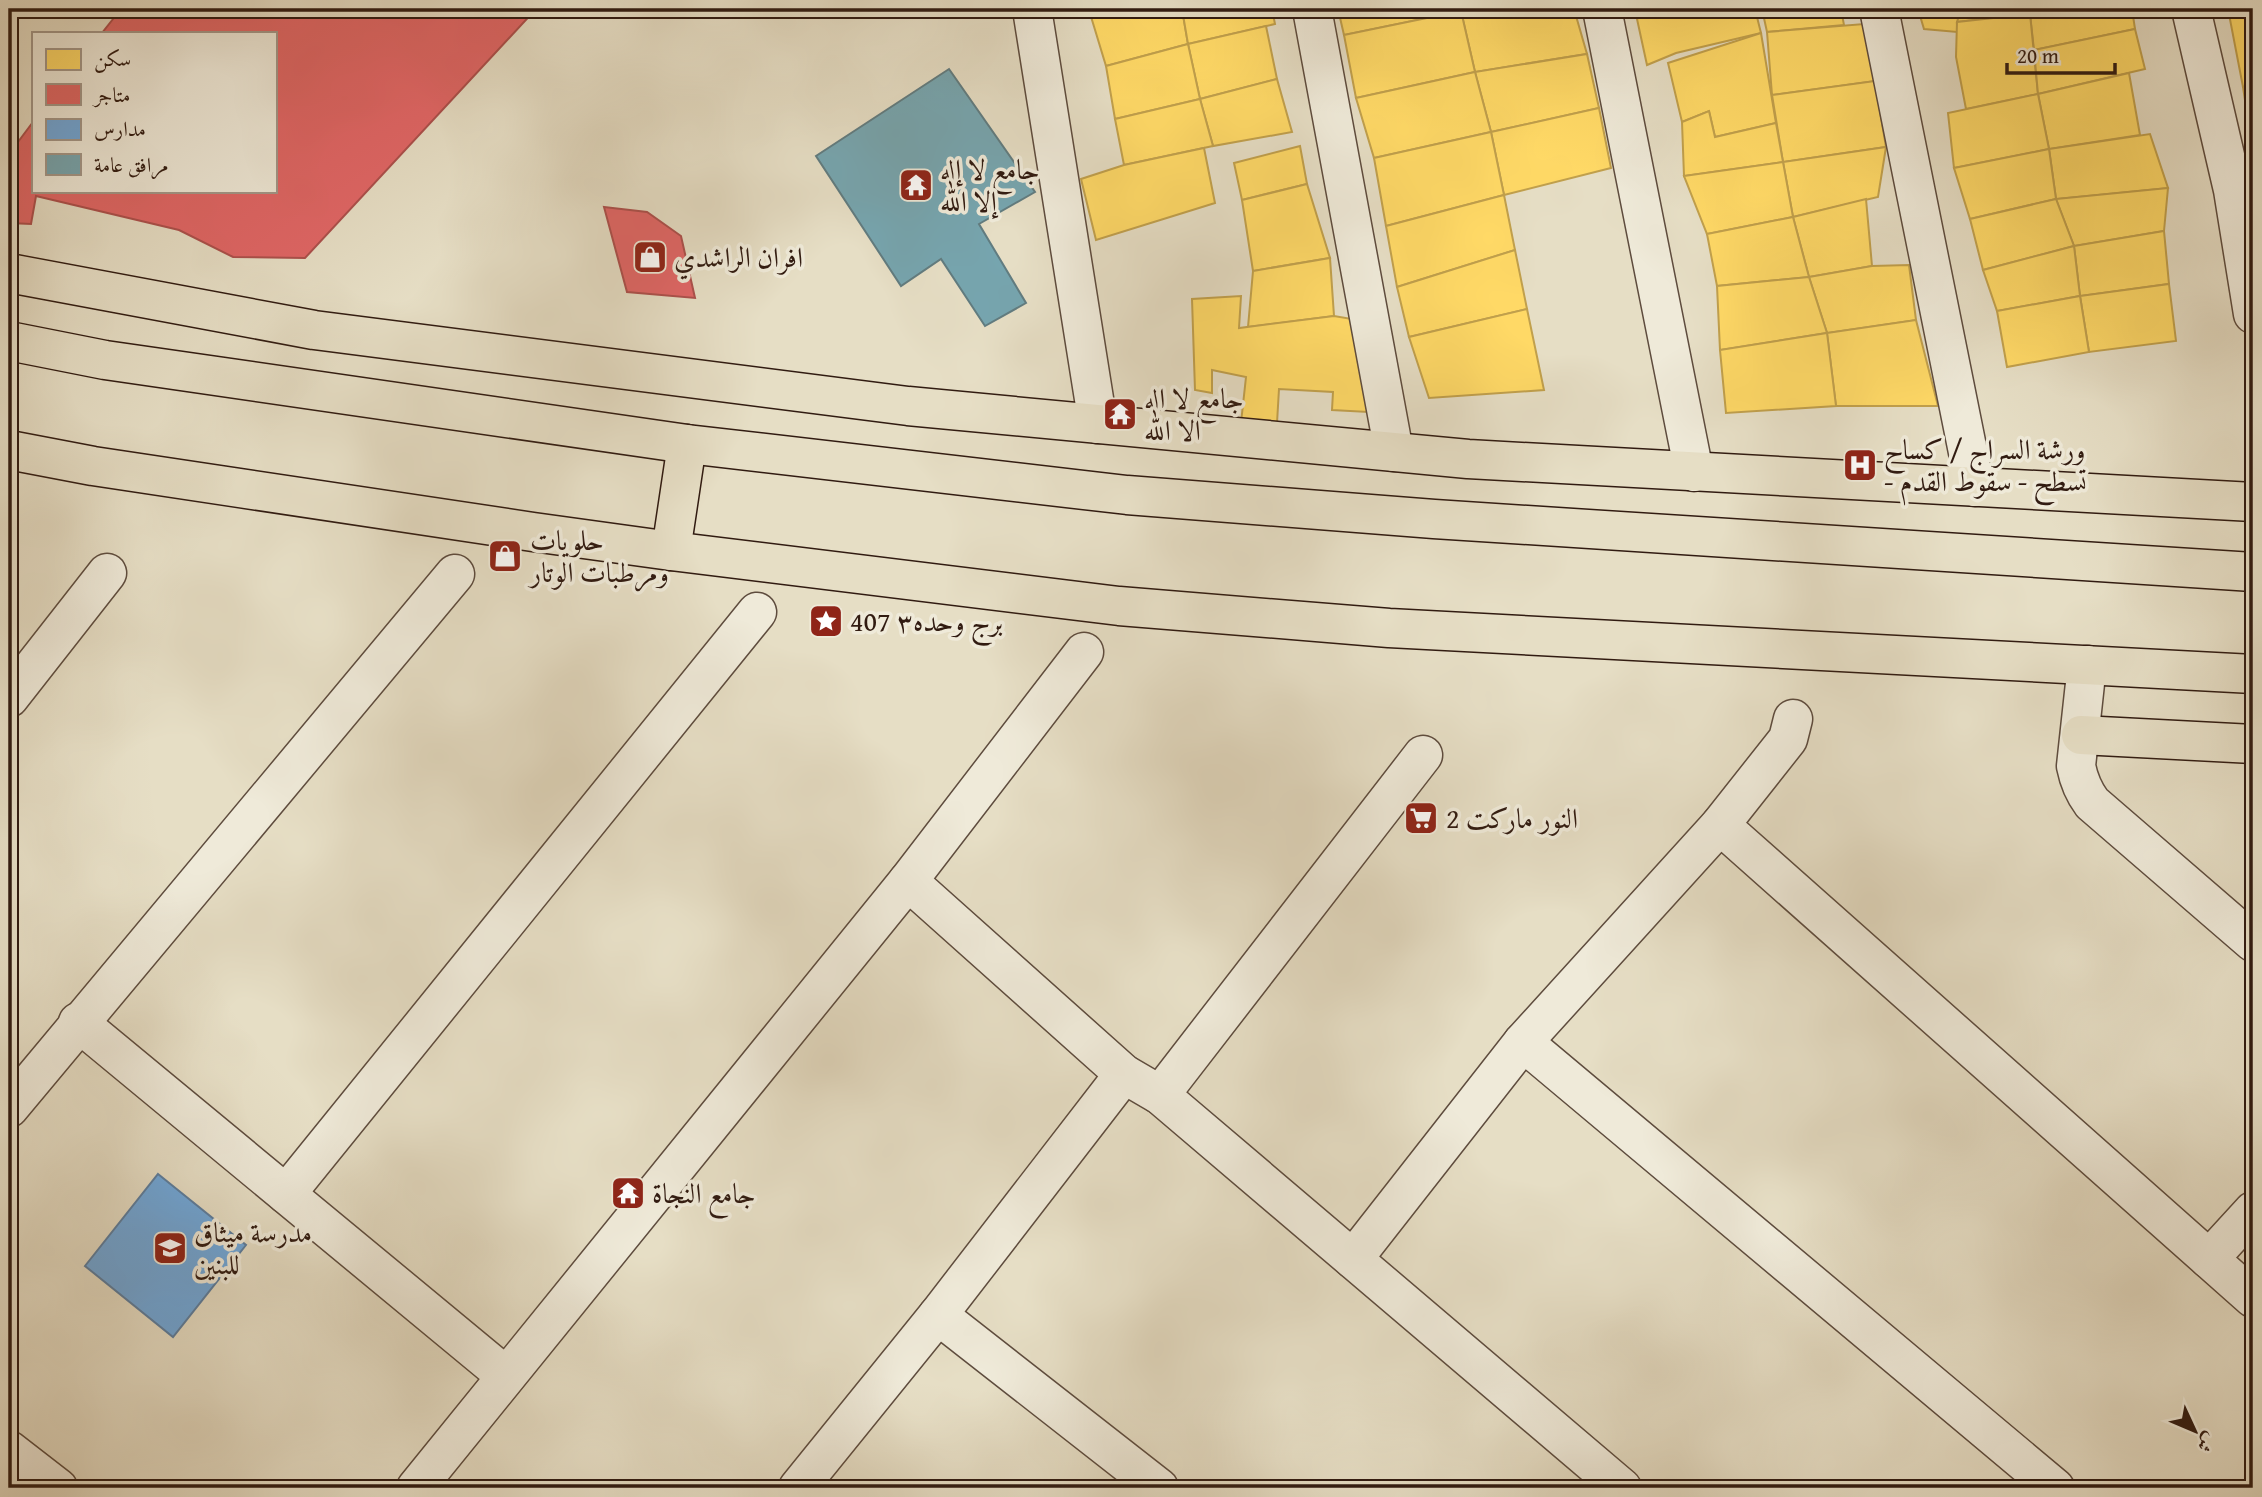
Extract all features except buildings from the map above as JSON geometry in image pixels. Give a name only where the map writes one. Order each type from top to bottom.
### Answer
[{"type":"main road","points":[[9,273],[314,330],[908,405],[1468,459],[2253,502]]},
{"type":"main road","points":[[9,341],[105,360],[687,444],[1140,496],[1434,519],[2253,572]]},
{"type":"main road","points":[[671,551],[687,444]]},
{"type":"main road","points":[[9,450],[93,466],[671,551],[1119,606],[1362,626],[2253,674]]},
{"type":"main road","points":[[2081,735],[2253,744]]},
{"type":"street","points":[[1032,9],[1098,424]]},
{"type":"street","points":[[1312,9],[1394,452]]},
{"type":"street","points":[[1602,9],[1694,472]]},
{"type":"street","points":[[1879,9],[1975,487]]},
{"type":"street","points":[[2191,9],[2243,190],[2253,314]]},
{"type":"street","points":[[9,698],[107,572]]},
{"type":"street","points":[[9,1108],[456,574]]},
{"type":"street","points":[[286,1194],[757,612]]},
{"type":"street","points":[[416,1488],[908,881],[1084,652]]},
{"type":"street","points":[[2087,665],[2076,766],[2078,780],[2084,792],[2092,803],[2253,942]]},
{"type":"street","points":[[1353,1259],[1522,1042],[1720,825],[1788,739],[1793,719]]},
{"type":"street","points":[[1160,1096],[1423,755]]},
{"type":"street","points":[[1720,825],[2253,1298]]},
{"type":"street","points":[[908,881],[1124,1074],[1160,1096],[1622,1488]]},
{"type":"street","points":[[78,1023],[506,1376]]},
{"type":"street","points":[[1522,1042],[2055,1488]]},
{"type":"street","points":[[798,1488],[939,1315],[1124,1074]]},
{"type":"street","points":[[2209,1259],[2253,1212]]},
{"type":"street","points":[[939,1315],[1160,1488]]},
{"type":"street","points":[[9,1450],[58,1488]]},
{"type":"place","name":"جامع لا إله إلا الله","points":[[916,185]]},
{"type":"place","name":"افران الراشدي","points":[[650,257]]},
{"type":"place","name":"جامع لا اله الا الله","points":[[1120,414]]},
{"type":"place","name":"ورشة السراج / كساح - تسطح - سقوط القدم","points":[[1860,465]]},
{"type":"place","name":"حلويات ومرطبات الوتار","points":[[505,556]]},
{"type":"place","name":"برج وحده٣ 407","points":[[826,621]]},
{"type":"place","name":"النور ماركت 2","points":[[1421,818]]},
{"type":"place","name":"جامع النجاة","points":[[628,1193]]},
{"type":"place","name":"مدرسة ميثاق للبنين","points":[[170,1248]]}]
